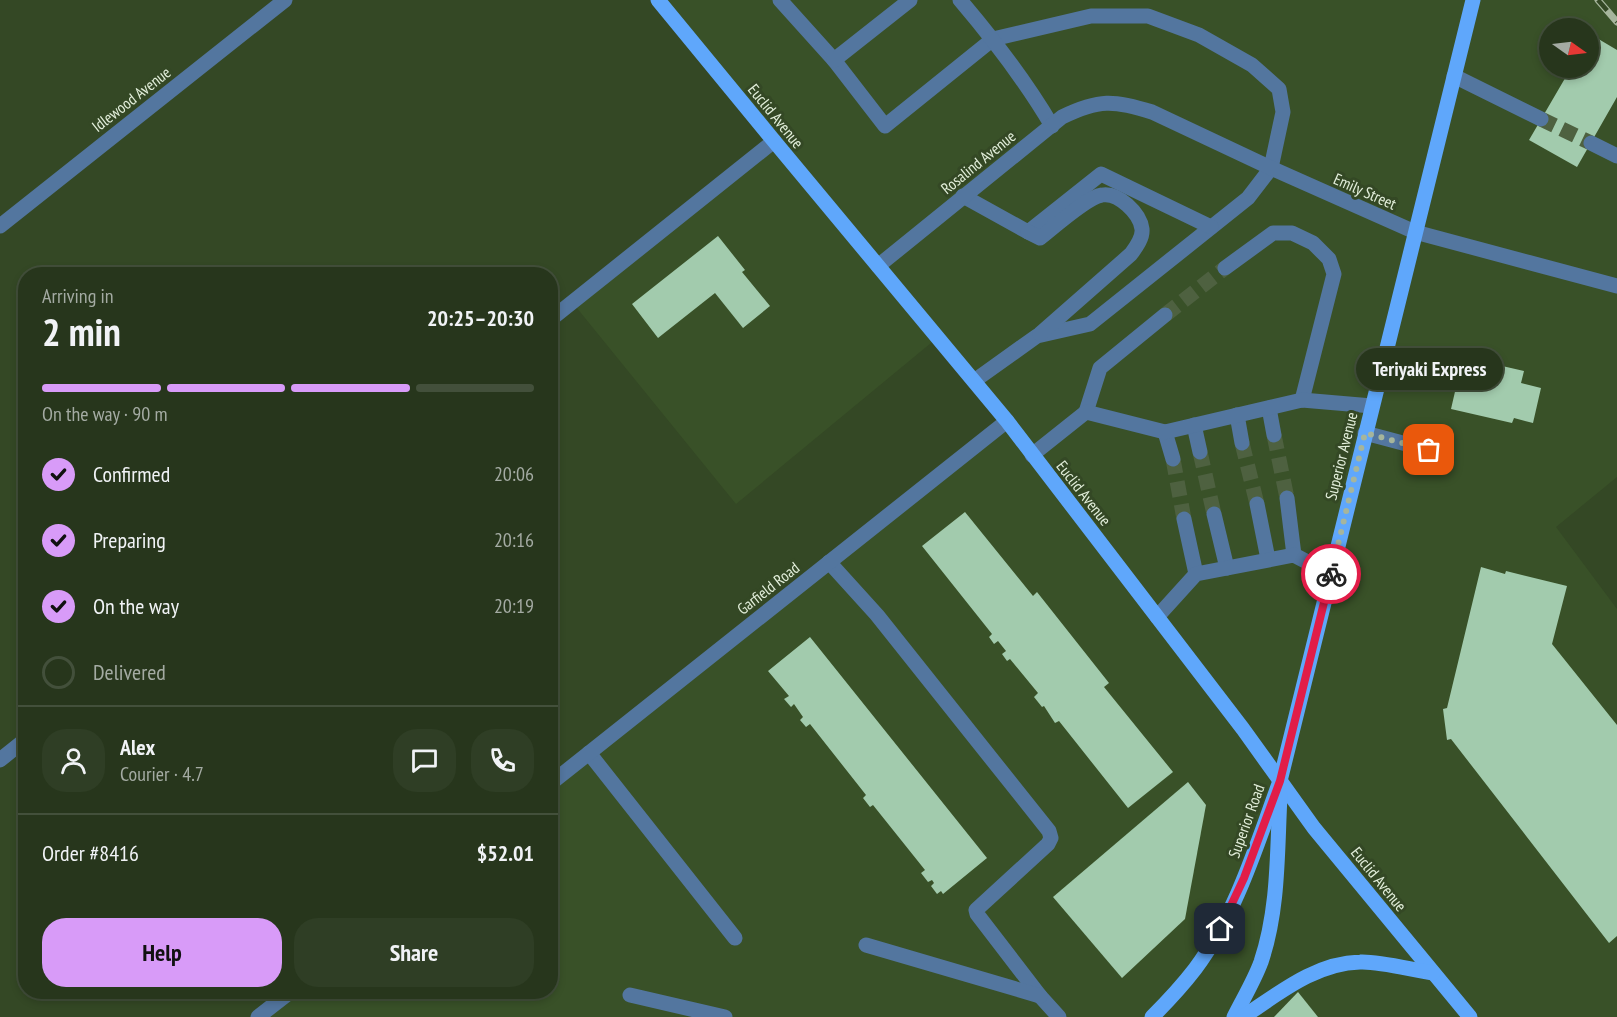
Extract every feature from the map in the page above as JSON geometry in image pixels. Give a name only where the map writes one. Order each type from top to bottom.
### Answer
[{"type":"main road","name":"Euclid Avenue","points":[[658,0],[1007,421],[1243,729],[1314,828],[1470,1017]]},
{"type":"main road","name":"Superior Avenue","points":[[1280,781],[1473,0]]},
{"type":"main road","name":"Superior Road","points":[[1152,1017],[1195,969],[1220,929],[1244,878],[1280,781]]},
{"type":"main road","name":"Superior Road","points":[[1234,1017],[1260,965],[1265,947],[1278,864],[1280,781]]},
{"type":"main road","points":[[1243,1017],[1303,977],[1347,963],[1362,961],[1433,973]]},
{"type":"street","name":"Idlewood Avenue","points":[[0,226],[283,0]]},
{"type":"street","points":[[780,0],[834,60],[885,126],[993,39],[1091,16],[1148,16],[1199,35],[1252,65],[1279,89],[1283,112],[1271,168],[1248,198],[1090,324],[1037,336]]},
{"type":"street","points":[[834,60],[910,0]]},
{"type":"street","points":[[960,0],[1031,90],[1052,126]]},
{"type":"street","points":[[1454,76],[1541,119]]},
{"type":"street","name":"Rosalind Avenue","points":[[878,266],[1062,117],[1083,107],[1108,102]]},
{"type":"street","name":"Emily Street","points":[[1108,102],[1132,105],[1152,112],[1415,232],[1617,286]]},
{"type":"street","points":[[558,314],[774,141]]},
{"type":"street","points":[[1591,143],[1617,156]]},
{"type":"street","points":[[1028,232],[1101,174],[1211,227]]},
{"type":"street","points":[[963,196],[1040,238],[1091,199],[1103,194],[1117,198],[1127,205],[1138,218],[1142,229],[1140,241],[1131,254],[1037,336],[974,381]]},
{"type":"street","points":[[1225,268],[1273,233],[1292,233],[1313,243],[1329,259],[1334,274],[1302,400]]},
{"type":"street","points":[[1032,455],[1086,412],[1100,368],[1165,315]]},
{"type":"street","points":[[1086,412],[1165,432],[1302,400],[1372,406]]},
{"type":"street","points":[[1269,408],[1274,435]]},
{"type":"street","points":[[1237,415],[1242,443]]},
{"type":"street","name":"Garfield Road","points":[[558,778],[1007,421]]},
{"type":"street","points":[[1194,425],[1200,452]]},
{"type":"street","points":[[1165,432],[1173,459]]},
{"type":"street","points":[[1365,433],[1429,450]]},
{"type":"street","points":[[1287,498],[1294,555]]},
{"type":"street","points":[[1257,504],[1268,560]]},
{"type":"street","points":[[1214,514],[1227,568]]},
{"type":"street","points":[[1184,519],[1196,574]]},
{"type":"street","points":[[1157,617],[1196,574],[1294,555],[1330,574]]},
{"type":"street","points":[[829,562],[877,615],[1049,831],[1051,838],[1048,844],[976,910],[1059,1017]]},
{"type":"street","points":[[0,759],[18,745]]},
{"type":"street","points":[[589,753],[735,938]]},
{"type":"street","points":[[866,945],[1041,996]]},
{"type":"street","points":[[630,995],[725,1017]]},
{"type":"street","points":[[258,1017],[281,999]]},
{"type":"shaded area","points":[[658,0],[1617,0],[1617,477],[1556,527],[1617,609],[1617,1017],[258,1017],[281,999],[558,999],[558,778],[1007,421],[937,338],[736,504],[572,302],[773,142]]},
{"type":"building","points":[[1599,39],[1617,50],[1617,97],[1577,167],[1529,140],[1565,78],[1599,78]]},
{"type":"building","points":[[718,236],[745,270],[742,272],[770,306],[743,328],[715,293],[658,338],[632,304]]},
{"type":"building","points":[[1463,357],[1524,371],[1521,383],[1541,388],[1533,423],[1514,418],[1512,423],[1451,409]]},
{"type":"building","points":[[965,512],[1033,596],[1037,592],[1109,683],[1104,687],[1173,772],[1128,808],[1059,721],[1055,723],[1044,706],[1042,707],[1034,697],[1038,693],[1010,659],[1007,661],[1002,654],[1006,651],[998,641],[994,644],[989,637],[992,634],[922,546]]},
{"type":"building","points":[[1481,567],[1567,586],[1552,644],[1617,725],[1617,936],[1609,943],[1451,739],[1447,740],[1443,709],[1447,708]]},
{"type":"building","points":[[810,637],[987,858],[943,894],[941,891],[937,894],[931,886],[934,883],[932,880],[928,882],[921,873],[925,870],[873,805],[870,807],[863,798],[866,795],[810,724],[806,727],[800,720],[803,717],[794,704],[791,707],[784,699],[789,696],[768,671]]},
{"type":"building","points":[[1188,782],[1206,805],[1185,919],[1122,978],[1053,897]]},
{"type":"building","points":[[1298,992],[1318,1017],[1274,1017]]},
{"type":"tunnel","points":[[1541,119],[1591,143]]},
{"type":"tunnel","points":[[1165,315],[1225,268]]},
{"type":"tunnel","points":[[1274,435],[1287,498]]},
{"type":"tunnel","points":[[1242,443],[1257,504]]},
{"type":"tunnel","points":[[1200,452],[1214,514]]},
{"type":"tunnel","points":[[1173,459],[1184,519]]},
{"type":"railway","points":[[1598,0],[1617,22]]},
{"type":"way so far","points":[[1331,574],[1365,433],[1429,450]]},
{"type":"place","name":"Teriyaki Express","points":[[1429,450]]},
{"type":"route","points":[[1220,929],[1244,878],[1280,781],[1331,574]]}]
